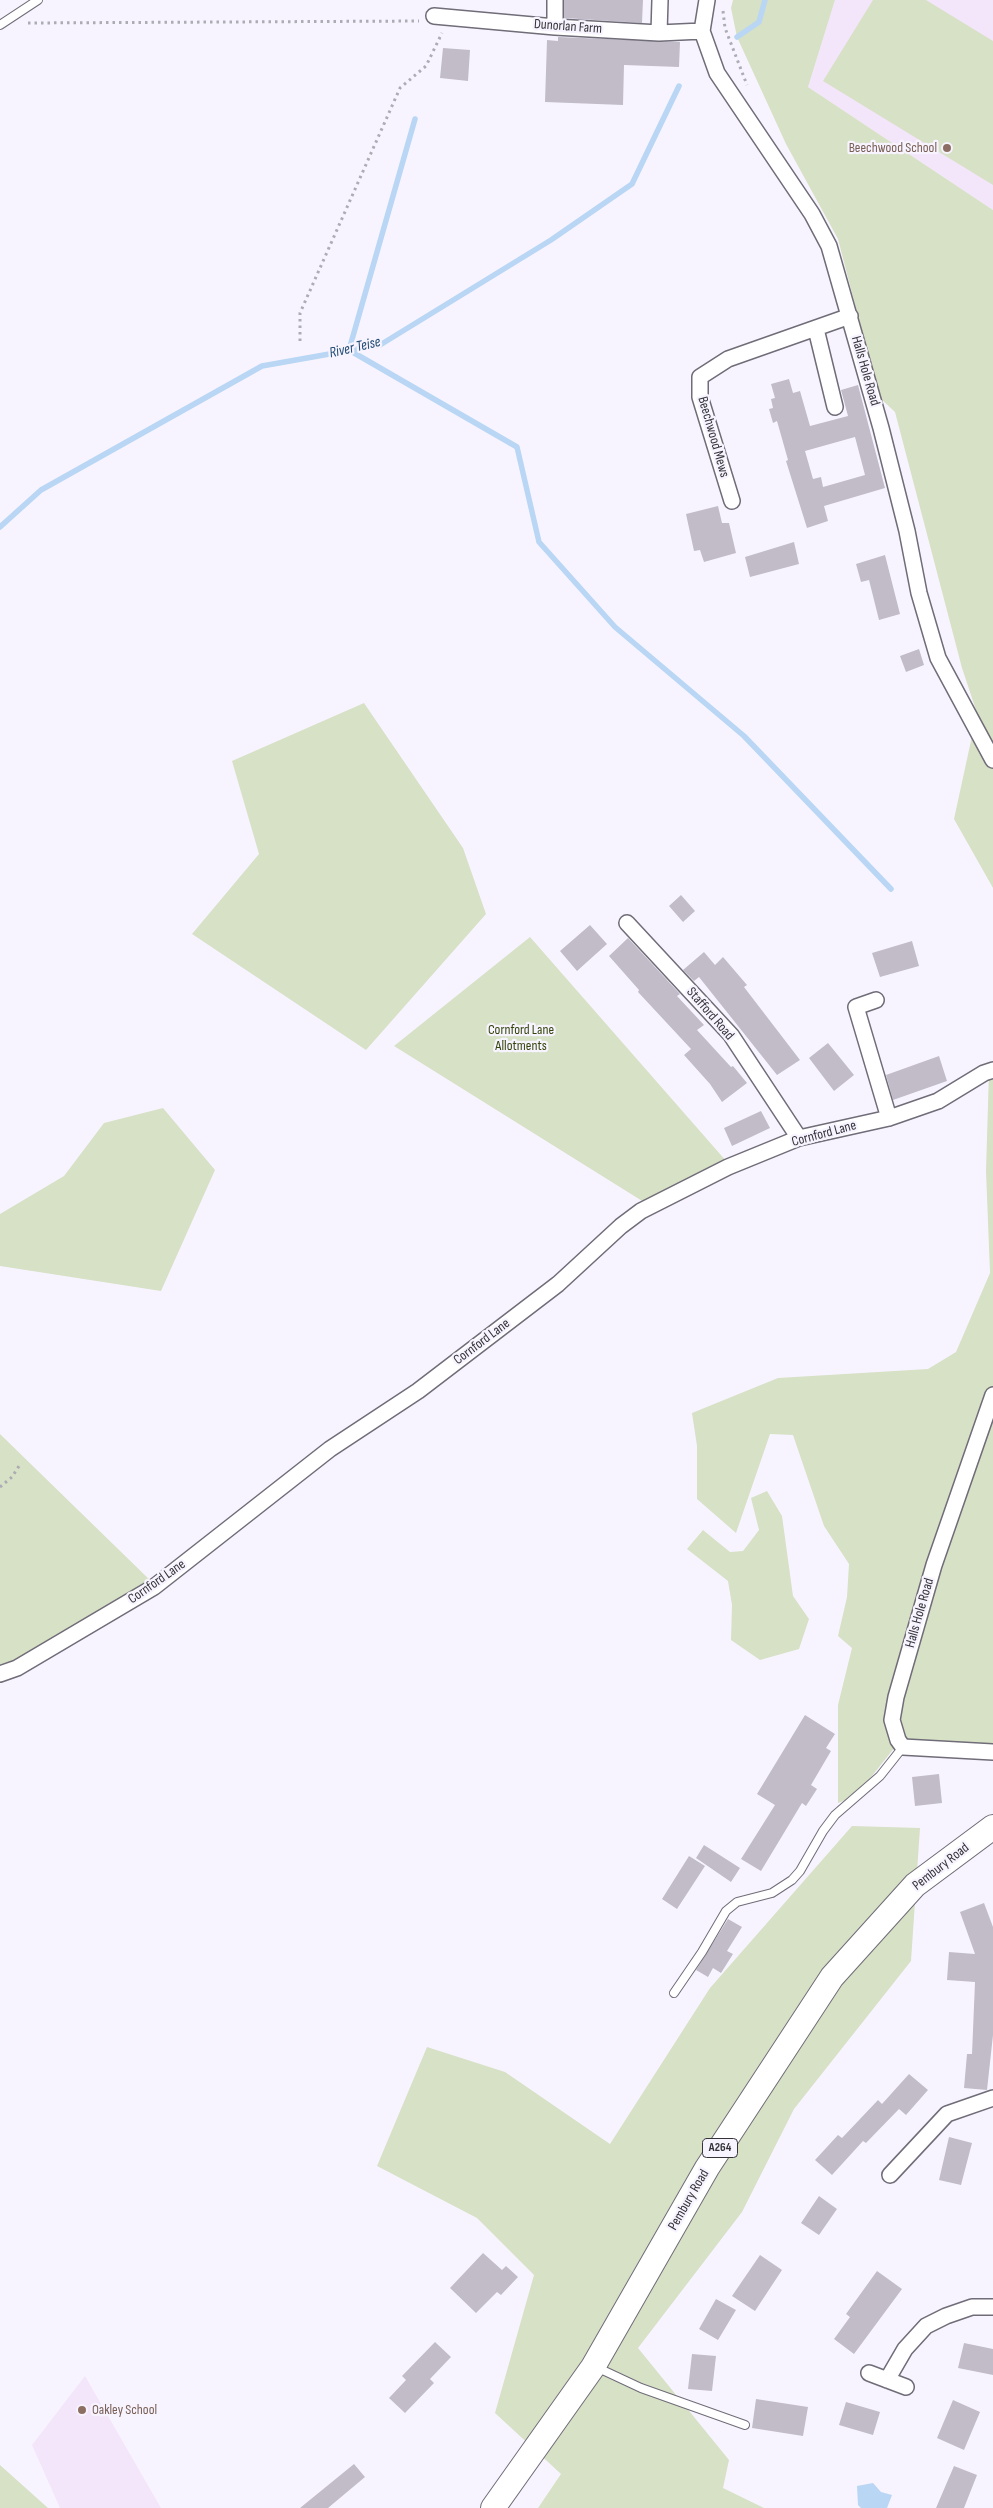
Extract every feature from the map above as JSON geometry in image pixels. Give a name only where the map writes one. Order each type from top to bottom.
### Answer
[{"type":"main road","name":"Pembury Road","points":[[493,2508],[593,2367],[707,2168],[832,1977],[915,1885],[993,1827]]},
{"type":"street","points":[[555,0],[555,27]]},
{"type":"street","points":[[659,33],[660,0]]},
{"type":"street","name":"Halls Hole Road","points":[[707,0],[702,31],[717,73],[812,214],[829,246],[881,428],[907,532],[919,593],[938,658],[993,760]]},
{"type":"street","name":"Dunorlan Farm","points":[[431,18],[659,33],[702,31]]},
{"type":"street","name":"Beechwood Mews","points":[[732,501],[700,397],[700,377],[728,359],[816,330],[850,316]]},
{"type":"street","points":[[816,330],[835,407]]},
{"type":"street","name":"Stafford Road","points":[[627,923],[731,1035],[799,1138]]},
{"type":"street","points":[[876,1000],[856,1007],[889,1118]]},
{"type":"street","name":"Cornford Lane","points":[[0,1674],[17,1668],[154,1587],[330,1449],[418,1391],[550,1290],[621,1226],[641,1211],[728,1167],[799,1138],[889,1118],[938,1101],[984,1073],[993,1070]]},
{"type":"street","name":"Halls Hole Road","points":[[903,1746],[898,1740],[892,1720],[896,1697],[934,1564],[993,1395]]},
{"type":"street","points":[[903,1746],[993,1752]]},
{"type":"street","points":[[890,2175],[947,2114],[993,2098]]},
{"type":"street","points":[[887,2380],[905,2349],[926,2326],[946,2316],[972,2307],[993,2306]]},
{"type":"street","points":[[869,2373],[906,2387]]},
{"type":"lane","points":[[1,24],[38,0]]},
{"type":"lane","points":[[674,1993],[702,1952],[726,1911],[737,1902],[772,1893],[792,1880],[800,1871],[823,1831],[835,1815],[880,1776],[903,1746]]},
{"type":"lane","points":[[593,2367],[602,2369],[642,2388],[745,2425]]},
{"type":"path","points":[[1,24],[431,18],[447,21],[426,66],[400,88],[300,313],[300,341]]},
{"type":"path","points":[[0,1487],[12,1477],[21,1463]]},
{"type":"shaded area","name":"Beechwood School","points":[[835,0],[993,0],[993,210],[808,87]]},
{"type":"shaded area","name":"Oakley School","points":[[85,2376],[161,2508],[60,2508],[32,2445]]},
{"type":"green space","points":[[733,0],[835,0],[808,87],[993,210],[993,888],[954,819],[977,713],[962,668],[895,412],[879,397],[838,239],[786,144],[737,37],[731,8]]},
{"type":"green space","name":"Beechwood School","points":[[873,0],[926,0],[993,41],[993,185],[823,81]]},
{"type":"green space","points":[[364,703],[463,848],[486,914],[366,1050],[192,934],[259,854],[232,761]]},
{"type":"green space","name":"Cornford Lane Allotments","points":[[530,937],[727,1162],[647,1204],[394,1046]]},
{"type":"green space","points":[[993,1070],[993,1755],[899,1742],[856,1796],[838,1803],[838,1705],[852,1648],[838,1636],[847,1597],[849,1564],[824,1526],[793,1435],[770,1434],[736,1533],[697,1499],[697,1446],[692,1413],[778,1378],[928,1369],[956,1352],[990,1273],[986,1171],[989,1071]]},
{"type":"green space","points":[[163,1108],[215,1170],[161,1291],[0,1266],[0,1214],[64,1176],[104,1123]]},
{"type":"green space","points":[[0,1434],[154,1584],[0,1674]]},
{"type":"green space","points":[[767,1491],[782,1516],[793,1596],[809,1619],[799,1649],[760,1660],[731,1640],[732,1605],[728,1581],[687,1549],[703,1530],[730,1552],[743,1551],[759,1530],[751,1498]]},
{"type":"green space","points":[[852,1826],[920,1828],[911,1961],[794,2109],[742,2212],[638,2348],[729,2460],[723,2488],[764,2508],[538,2508],[561,2474],[495,2413],[534,2275],[477,2218],[377,2166],[427,2047],[505,2072],[610,2144],[710,1988]]},
{"type":"green space","points":[[0,2465],[48,2508],[0,2508]]},
{"type":"water","points":[[873,2483],[881,2492],[892,2495],[887,2508],[861,2508],[858,2505],[857,2486]]},
{"type":"building","points":[[564,0],[643,0],[642,23],[564,18]]},
{"type":"building","points":[[558,37],[680,42],[679,67],[624,65],[623,105],[545,102],[547,40],[558,41]]},
{"type":"building","points":[[443,48],[470,50],[468,81],[440,78]]},
{"type":"building","points":[[789,379],[793,393],[800,391],[810,426],[848,416],[841,390],[858,385],[885,488],[824,506],[828,521],[807,528],[786,461],[788,460],[777,421],[773,423],[769,409],[773,408],[771,399],[775,398],[771,384]],"holes":[[[855,437],[865,475],[823,487],[821,477],[813,479],[805,451]]]},
{"type":"building","points":[[718,506],[722,523],[729,523],[736,553],[704,562],[700,550],[694,551],[686,514]]},
{"type":"building","points":[[794,542],[799,564],[750,577],[745,557]]},
{"type":"building","points":[[885,555],[900,614],[879,620],[869,580],[861,582],[856,564]]},
{"type":"building","points":[[919,649],[924,665],[906,672],[900,656]]},
{"type":"building","points":[[681,895],[695,911],[683,922],[669,906]]},
{"type":"building","points":[[590,925],[607,944],[577,971],[560,951]]},
{"type":"building","points":[[628,938],[680,994],[677,996],[704,1025],[697,1030],[747,1083],[722,1102],[710,1084],[684,1055],[691,1049],[638,992],[639,990],[609,956]]},
{"type":"building","points":[[912,941],[919,966],[880,977],[872,953]]},
{"type":"building","points":[[704,952],[715,965],[723,957],[747,985],[744,987],[800,1060],[777,1075],[699,977],[694,981],[683,970]]},
{"type":"building","points":[[828,1043],[854,1075],[834,1091],[809,1058]]},
{"type":"building","points":[[939,1056],[947,1081],[893,1100],[886,1075]]},
{"type":"building","points":[[761,1111],[770,1128],[732,1146],[724,1128]]},
{"type":"building","points":[[805,1715],[835,1734],[826,1748],[831,1751],[811,1785],[817,1789],[806,1806],[802,1803],[761,1871],[741,1859],[775,1805],[757,1794]]},
{"type":"building","points":[[939,1774],[942,1803],[915,1806],[912,1777]]},
{"type":"building","points":[[704,1845],[740,1868],[731,1882],[696,1858]]},
{"type":"building","points":[[689,1856],[705,1866],[677,1909],[662,1899]]},
{"type":"building","points":[[984,1903],[993,1927],[993,2035],[987,2090],[964,2088],[967,2054],[972,2054],[975,1982],[947,1980],[949,1952],[975,1954],[960,1912]]},
{"type":"building","points":[[728,1919],[742,1927],[727,1951],[733,1954],[721,1973],[713,1968],[708,1977],[696,1970]]},
{"type":"building","points":[[909,2074],[928,2090],[906,2115],[899,2109],[866,2143],[863,2141],[832,2175],[815,2160],[838,2135],[842,2138],[878,2100],[882,2104]]},
{"type":"building","points":[[949,2137],[972,2143],[961,2185],[939,2180]]},
{"type":"building","points":[[819,2196],[837,2209],[819,2235],[801,2223]]},
{"type":"building","points":[[483,2253],[502,2270],[506,2266],[518,2277],[501,2295],[497,2292],[476,2313],[450,2288]]},
{"type":"building","points":[[760,2255],[782,2270],[755,2311],[732,2296]]},
{"type":"building","points":[[877,2271],[902,2289],[854,2354],[834,2339],[850,2317],[846,2314]]},
{"type":"building","points":[[716,2299],[736,2310],[718,2340],[699,2329]]},
{"type":"building","points":[[435,2342],[451,2357],[430,2379],[434,2383],[405,2413],[389,2398],[406,2380],[402,2376]]},
{"type":"building","points":[[964,2343],[993,2349],[993,2375],[958,2368]]},
{"type":"building","points":[[692,2354],[716,2356],[712,2391],[688,2389]]},
{"type":"building","points":[[756,2399],[808,2407],[803,2436],[752,2428]]},
{"type":"building","points":[[953,2400],[980,2412],[964,2450],[937,2438]]},
{"type":"building","points":[[846,2402],[880,2412],[873,2435],[839,2425]]},
{"type":"building","points":[[354,2464],[365,2477],[328,2508],[300,2508]]},
{"type":"building","points":[[954,2466],[977,2475],[964,2508],[936,2508]]},
{"type":"waterway","points":[[737,37],[759,22],[765,0]]},
{"type":"waterway","name":"River Teise","points":[[0,527],[41,490],[262,366],[380,345],[551,240],[632,184],[679,86]]},
{"type":"waterway","points":[[349,350],[415,119]]},
{"type":"waterway","points":[[349,350],[517,447],[539,542],[615,627],[744,736],[891,889]]},
{"type":"place","name":"Beechwood School","points":[[947,148]]},
{"type":"place","name":"Oakley School","points":[[82,2410]]}]
